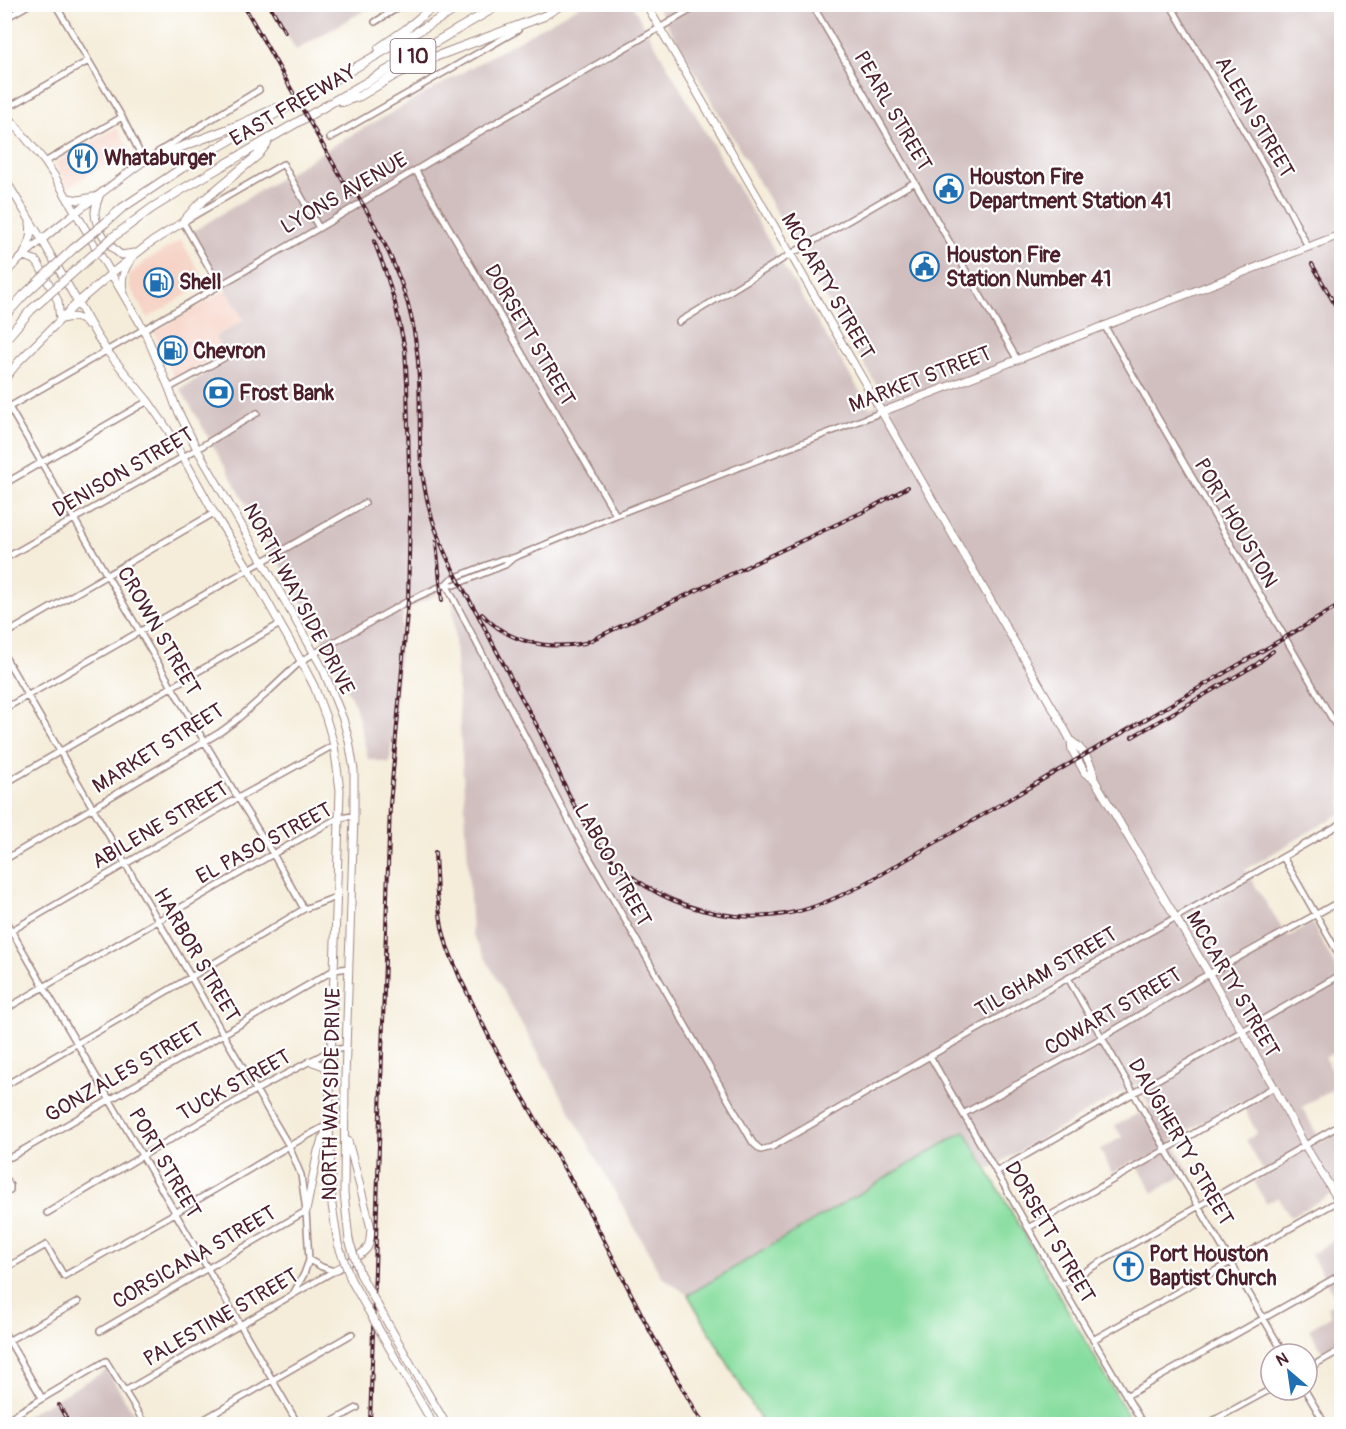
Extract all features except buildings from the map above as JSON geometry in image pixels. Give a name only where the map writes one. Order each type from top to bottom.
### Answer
[{"type":"highway","points":[[340,75],[405,30],[436,4]]},
{"type":"highway","name":"EAST FREEWAY","points":[[4,317],[73,249],[122,208],[182,168],[465,4]]},
{"type":"highway","name":"EAST FREEWAY","points":[[4,341],[31,310],[113,237],[152,208],[501,4]]},
{"type":"highway","points":[[325,107],[360,96],[395,75],[432,58],[544,16]]},
{"type":"highway","points":[[144,161],[240,125],[325,85]]},
{"type":"highway","points":[[183,222],[198,205],[258,155],[270,140]]},
{"type":"main road","points":[[544,16],[564,4]]},
{"type":"main road","name":"MCCARTY STREET","points":[[646,4],[1071,741],[1078,746],[1089,762],[1093,769],[1094,779],[1209,974],[1304,1144],[1340,1202]]},
{"type":"main road","name":"NORTH WAYSIDE DRIVE","points":[[4,110],[45,162],[68,198],[144,330],[176,407],[197,450],[314,653],[343,719],[354,770],[344,1193],[349,1240],[360,1274],[446,1425]]},
{"type":"main road","points":[[4,274],[42,240],[144,161]]},
{"type":"main road","name":"NORTH WAYSIDE DRIVE","points":[[4,175],[6,185],[29,218],[97,336],[168,430],[301,661],[314,686],[326,718],[340,790],[329,1124],[332,1205],[338,1244],[351,1280],[433,1425]]},
{"type":"main road","points":[[68,198],[89,199],[100,194]]},
{"type":"main road","points":[[100,194],[95,216],[97,225],[114,250],[122,255],[139,251]]},
{"type":"main road","points":[[23,256],[31,238],[29,218]]},
{"type":"main road","points":[[4,380],[19,361],[78,303],[139,251],[183,222]]},
{"type":"main road","name":"MARKET STREET","points":[[882,412],[1341,234]]},
{"type":"main road","points":[[124,295],[123,275],[126,267],[139,251]]},
{"type":"main road","points":[[23,256],[34,260],[39,265],[58,301],[60,320]]},
{"type":"main road","points":[[60,320],[71,316],[79,318],[97,336]]},
{"type":"main road","points":[[310,1061],[324,1066],[331,1078]]},
{"type":"main road","points":[[306,1211],[318,1151],[329,1124]]},
{"type":"main road","points":[[334,1271],[367,1248],[370,1240],[370,1228],[346,1132]]},
{"type":"street","points":[[5,19],[30,4]]},
{"type":"street","points":[[55,4],[122,117],[144,161],[259,90]]},
{"type":"street","name":"LYONS AVENUE","points":[[7,409],[701,4]]},
{"type":"street","name":"PEARL STREET","points":[[812,4],[1017,359]]},
{"type":"street","name":"ALEEN STREET","points":[[1170,4],[1282,196],[1308,247]]},
{"type":"street","points":[[375,22],[403,5]]},
{"type":"street","points":[[330,138],[544,16]]},
{"type":"street","points":[[4,110],[88,61]]},
{"type":"street","points":[[45,162],[122,117]]},
{"type":"street","points":[[219,285],[183,222],[283,164],[319,228]]},
{"type":"street","name":"DORSETT STREET","points":[[416,171],[616,515]]},
{"type":"street","points":[[679,322],[915,182]]},
{"type":"street","name":"PORT HOUSTON","points":[[1104,326],[1341,736]]},
{"type":"street","points":[[169,388],[224,358]]},
{"type":"street","name":"CROWN STREET","points":[[4,401],[304,909]]},
{"type":"street","points":[[4,484],[148,401]]},
{"type":"street","name":"MARKET STREET","points":[[4,860],[205,742],[234,723],[301,661],[408,601],[446,584],[454,585],[505,565],[513,558],[616,515],[882,412]]},
{"type":"street","name":"DENISON STREET","points":[[4,559],[197,450],[257,413]]},
{"type":"street","points":[[4,709],[364,503]]},
{"type":"street","points":[[4,635],[214,513]]},
{"type":"street","name":"LABCO STREET","points":[[446,584],[578,838],[753,1143],[761,1150],[766,1149]]},
{"type":"street","points":[[4,784],[280,624]]},
{"type":"street","name":"HARBOR STREET","points":[[4,655],[289,1146],[301,1175],[309,1260]]},
{"type":"street","name":"ABILENE STREET","points":[[4,935],[238,798],[333,746]]},
{"type":"street","name":"EL PASO STREET","points":[[4,1010],[273,854],[338,818],[354,816]]},
{"type":"street","name":"TILGHAM STREET","points":[[766,1149],[1341,823]]},
{"type":"street","points":[[1283,857],[1341,960]]},
{"type":"street","points":[[4,1086],[304,909],[336,897]]},
{"type":"street","name":"COWART STREET","points":[[963,1114],[1102,1038],[1209,974],[1341,900]]},
{"type":"street","name":"PORT STREET","points":[[4,918],[298,1425]]},
{"type":"street","name":"GONZALES STREET","points":[[11,1157],[334,970],[349,968]]},
{"type":"street","points":[[996,1172],[1341,974]]},
{"type":"street","name":"DAUGHERTY STREET","points":[[1068,978],[1277,1342]]},
{"type":"street","name":"TUCK STREET","points":[[47,1213],[256,1090],[331,1050],[347,1048]]},
{"type":"street","name":"DORSETT STREET","points":[[930,1056],[1143,1425]]},
{"type":"street","points":[[1028,1228],[1274,1087]]},
{"type":"street","points":[[4,1269],[46,1245],[64,1276],[329,1124]]},
{"type":"street","points":[[1061,1285],[1341,1124]]},
{"type":"street","points":[[4,1175],[10,1185],[7,1192]]},
{"type":"street","points":[[1093,1340],[1340,1202]]},
{"type":"street","name":"CORSICANA STREET","points":[[100,1331],[306,1211]]},
{"type":"street","points":[[293,1294],[309,1260],[334,1271]]},
{"type":"street","name":"PALESTINE STREET","points":[[125,1391],[334,1271]]},
{"type":"street","points":[[1126,1396],[1341,1274]]},
{"type":"street","name":"CORSICANA STREET","points":[[7,1342],[78,1302]]},
{"type":"street","points":[[4,1332],[7,1342],[42,1398]]},
{"type":"street","points":[[196,1425],[352,1334]]},
{"type":"street","points":[[1319,1362],[1341,1349]]},
{"type":"street","points":[[4,1421],[106,1361],[145,1425]]},
{"type":"street","points":[[1207,1425],[1259,1396]]},
{"type":"street","points":[[1312,1402],[1325,1425]]},
{"type":"street","points":[[328,1425],[357,1408]]},
{"type":"shaded area","points":[[269,5],[374,5],[296,50]]},
{"type":"shaded area","points":[[581,5],[632,5],[778,257],[870,408],[885,400],[656,5],[1341,5],[1341,813],[1245,870],[1288,937],[1312,923],[1341,977],[1341,1048],[1325,1058],[1340,1085],[1302,1107],[1321,1142],[1341,1130],[1341,1189],[1290,1217],[1278,1197],[1266,1203],[1254,1181],[1265,1174],[1246,1140],[1257,1133],[1240,1101],[1172,1140],[1189,1172],[1153,1193],[1135,1160],[1112,1173],[1100,1150],[1122,1137],[1115,1126],[1150,1107],[1136,1084],[987,1170],[965,1131],[688,1295],[662,1277],[472,934],[452,587],[403,611],[390,763],[368,759],[356,708],[321,637],[180,389],[228,361],[215,337],[244,320],[192,232],[336,144]]},
{"type":"shaded area","points":[[115,129],[118,130],[130,150],[68,187],[55,163]]},
{"type":"shaded area","points":[[181,240],[206,283],[148,318],[129,286],[129,275],[147,260]]},
{"type":"shaded area","points":[[226,290],[244,320],[215,337],[224,351],[175,380],[154,332]]},
{"type":"shaded area","points":[[1341,1235],[1341,1340],[1322,1351],[1319,1342],[1317,1342],[1309,1329],[1331,1316],[1327,1307],[1337,1301],[1311,1254]]},
{"type":"shaded area","points":[[107,1370],[140,1424],[11,1424]]},
{"type":"green space","points":[[965,1131],[1133,1424],[763,1424],[688,1295]]},
{"type":"railway","points":[[243,4],[351,195]]},
{"type":"railway","points":[[269,4],[285,32]]},
{"type":"railway","points":[[351,185],[383,242],[401,281],[407,302],[418,359],[422,474],[432,518],[444,551],[536,724],[571,799],[596,841],[636,880],[685,905],[740,916],[767,916],[804,910],[838,897],[863,885],[1342,604]]},
{"type":"railway","points":[[370,1424],[390,805],[408,601],[410,512],[405,349],[395,303],[374,241]]},
{"type":"railway","points":[[1312,264],[1342,317]]},
{"type":"railway","points":[[482,614],[504,632],[529,642],[557,646],[585,643],[867,510],[908,487]]},
{"type":"railway","points":[[436,542],[442,601]]},
{"type":"railway","points":[[1132,737],[1257,664],[1273,651]]},
{"type":"railway","points":[[435,852],[437,895],[442,927],[460,978],[492,1043],[591,1215],[651,1333],[703,1424]]},
{"type":"railway","points":[[59,1405],[69,1424]]},
{"type":"place","name":"Whataburger","points":[[83,158]]},
{"type":"place","name":"Houston Fire Department Station 41","points":[[948,189]]},
{"type":"place","name":"Houston Fire Station Number 41","points":[[925,267]]},
{"type":"place","name":"Shell","points":[[158,282]]},
{"type":"place","name":"Chevron","points":[[172,351]]},
{"type":"place","name":"Frost Bank","points":[[218,393]]},
{"type":"place","name":"Port Houston Baptist Church","points":[[1128,1266]]}]
